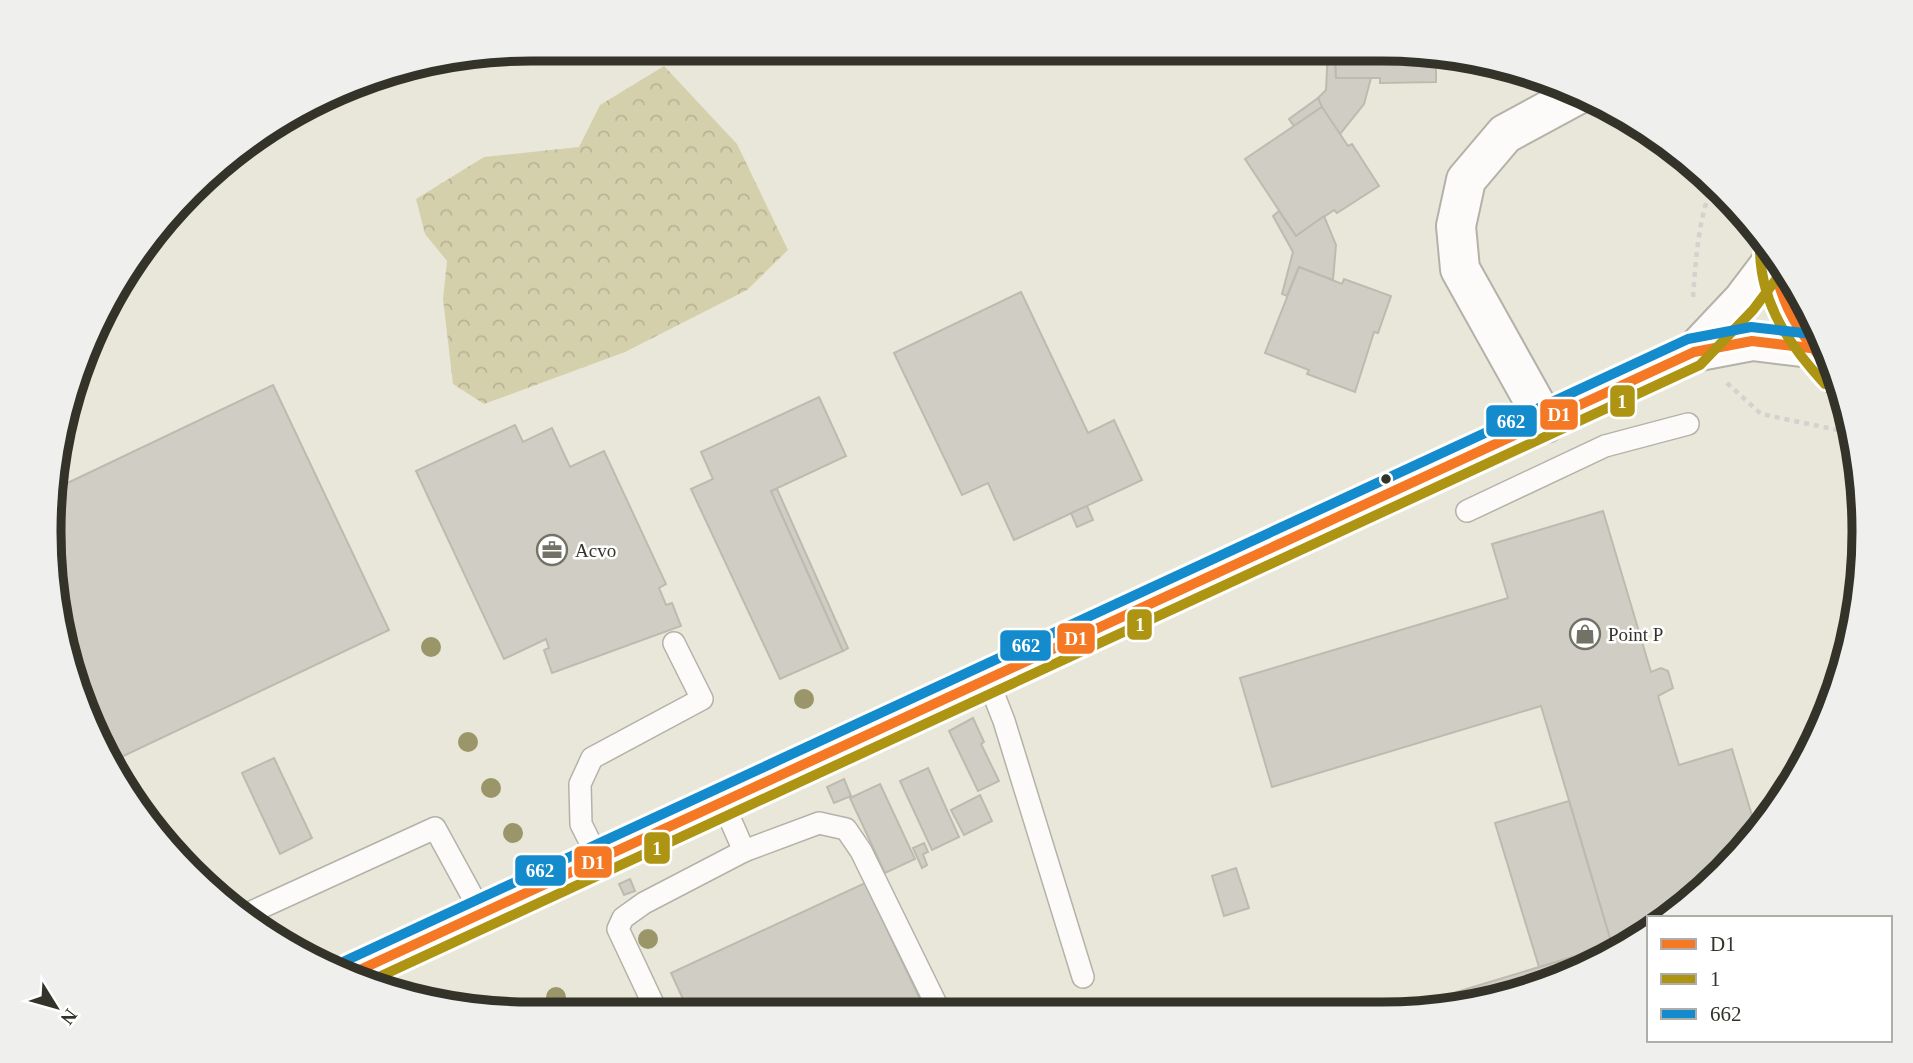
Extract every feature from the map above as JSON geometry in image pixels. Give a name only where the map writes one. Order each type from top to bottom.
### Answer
[{"type":"main road","points":[[1780,283],[1786,306],[1814,347]]},
{"type":"street","points":[[1546,423],[1460,269],[1456,226],[1466,180],[1504,134],[1567,100]]},
{"type":"street","points":[[1694,352],[1743,300],[1768,264]]},
{"type":"street","points":[[361,969],[1546,423],[1694,352],[1752,341],[1819,360]]},
{"type":"lane","points":[[1466,510],[1605,446],[1688,424]]},
{"type":"lane","points":[[599,860],[581,824],[580,785],[592,758],[702,699],[674,643]]},
{"type":"lane","points":[[988,680],[1004,721],[1083,977]]},
{"type":"lane","points":[[723,803],[744,851]]},
{"type":"lane","points":[[652,1002],[618,929],[623,918],[644,903],[744,851],[819,822],[846,829],[861,851],[935,1002]]},
{"type":"lane","points":[[254,911],[435,828],[482,914]]},
{"type":"path","points":[[1709,194],[1696,255],[1692,312],[1694,352],[1761,414],[1841,431]]},
{"type":"green space","points":[[664,66],[737,144],[788,250],[747,290],[625,352],[484,404],[453,384],[443,299],[447,261],[425,234],[416,199],[484,157],[579,147],[600,105]]},
{"type":"building","points":[[1327,61],[1335,61],[1336,78],[1371,78],[1364,104],[1340,134],[1323,111],[1318,98],[1326,90]]},
{"type":"building","points":[[1335,61],[1436,64],[1436,82],[1380,83],[1380,78],[1336,78]]},
{"type":"building","points":[[1318,98],[1322,107],[1294,126],[1289,119]]},
{"type":"building","points":[[1322,107],[1348,146],[1352,144],[1379,186],[1337,213],[1334,210],[1296,236],[1245,159]]},
{"type":"building","points":[[1279,211],[1296,236],[1324,216],[1336,245],[1333,280],[1299,267],[1287,296],[1282,294],[1293,252],[1273,216]]},
{"type":"building","points":[[1299,267],[1342,284],[1344,279],[1391,296],[1378,333],[1374,332],[1355,392],[1307,374],[1309,370],[1265,353]]},
{"type":"building","points":[[1021,292],[1088,433],[1114,420],[1142,480],[1014,540],[988,483],[962,495],[894,353]]},
{"type":"building","points":[[273,385],[389,630],[119,758],[86,683],[70,623],[62,562],[64,485]]},
{"type":"building","points":[[819,397],[846,456],[771,491],[843,651],[780,679],[691,489],[713,479],[701,452]]},
{"type":"building","points":[[515,425],[523,442],[552,428],[570,467],[604,451],[666,584],[659,588],[666,605],[672,603],[681,626],[552,673],[544,650],[549,648],[546,639],[504,659],[416,471]]},
{"type":"building","points":[[777,489],[848,648],[843,651],[771,491]]},
{"type":"building","points":[[1087,506],[1093,520],[1077,527],[1071,513]]},
{"type":"building","points":[[1603,511],[1651,672],[1661,668],[1668,671],[1673,688],[1658,696],[1679,765],[1732,749],[1753,820],[1692,885],[1668,905],[1652,916],[1647,916],[1647,919],[1611,942],[1541,706],[1272,787],[1240,678],[1508,598],[1492,544]]},
{"type":"building","points":[[973,718],[984,742],[981,744],[999,781],[978,791],[949,731]]},
{"type":"building","points":[[274,758],[312,838],[280,854],[242,773]]},
{"type":"building","points":[[928,768],[959,837],[932,850],[900,781]]},
{"type":"building","points":[[844,779],[851,796],[834,803],[827,787]]},
{"type":"building","points":[[880,784],[915,859],[885,873],[850,798]]},
{"type":"building","points":[[980,795],[992,821],[964,835],[951,810]]},
{"type":"building","points":[[1569,801],[1611,942],[1594,950],[1539,967],[1495,823]]},
{"type":"building","points":[[924,843],[928,852],[923,854],[927,865],[922,868],[913,848]]},
{"type":"building","points":[[1236,868],[1249,908],[1224,916],[1212,876]]},
{"type":"building","points":[[630,879],[635,891],[624,895],[619,884]]},
{"type":"building","points":[[865,883],[921,1002],[684,1002],[671,973]]},
{"type":"building","points":[[1594,950],[1533,977],[1473,993],[1434,999]]},
{"type":"transit line","name":"1","points":[[1760,253],[1772,308],[1800,355],[1825,384]]},
{"type":"transit line","name":"1","points":[[379,977],[1700,365],[1753,310],[1777,278]]},
{"type":"transit line","name":"D1","points":[[1778,279],[1793,319],[1816,351]]},
{"type":"transit line","name":"662","points":[[345,961],[1688,339],[1751,327],[1807,333]]},
{"type":"transit line","name":"D1","points":[[361,969],[1694,352],[1752,341],[1810,348]]},
{"type":"place","name":"Acvo","points":[[552,550]]},
{"type":"place","name":"Point P","points":[[1585,634]]}]
